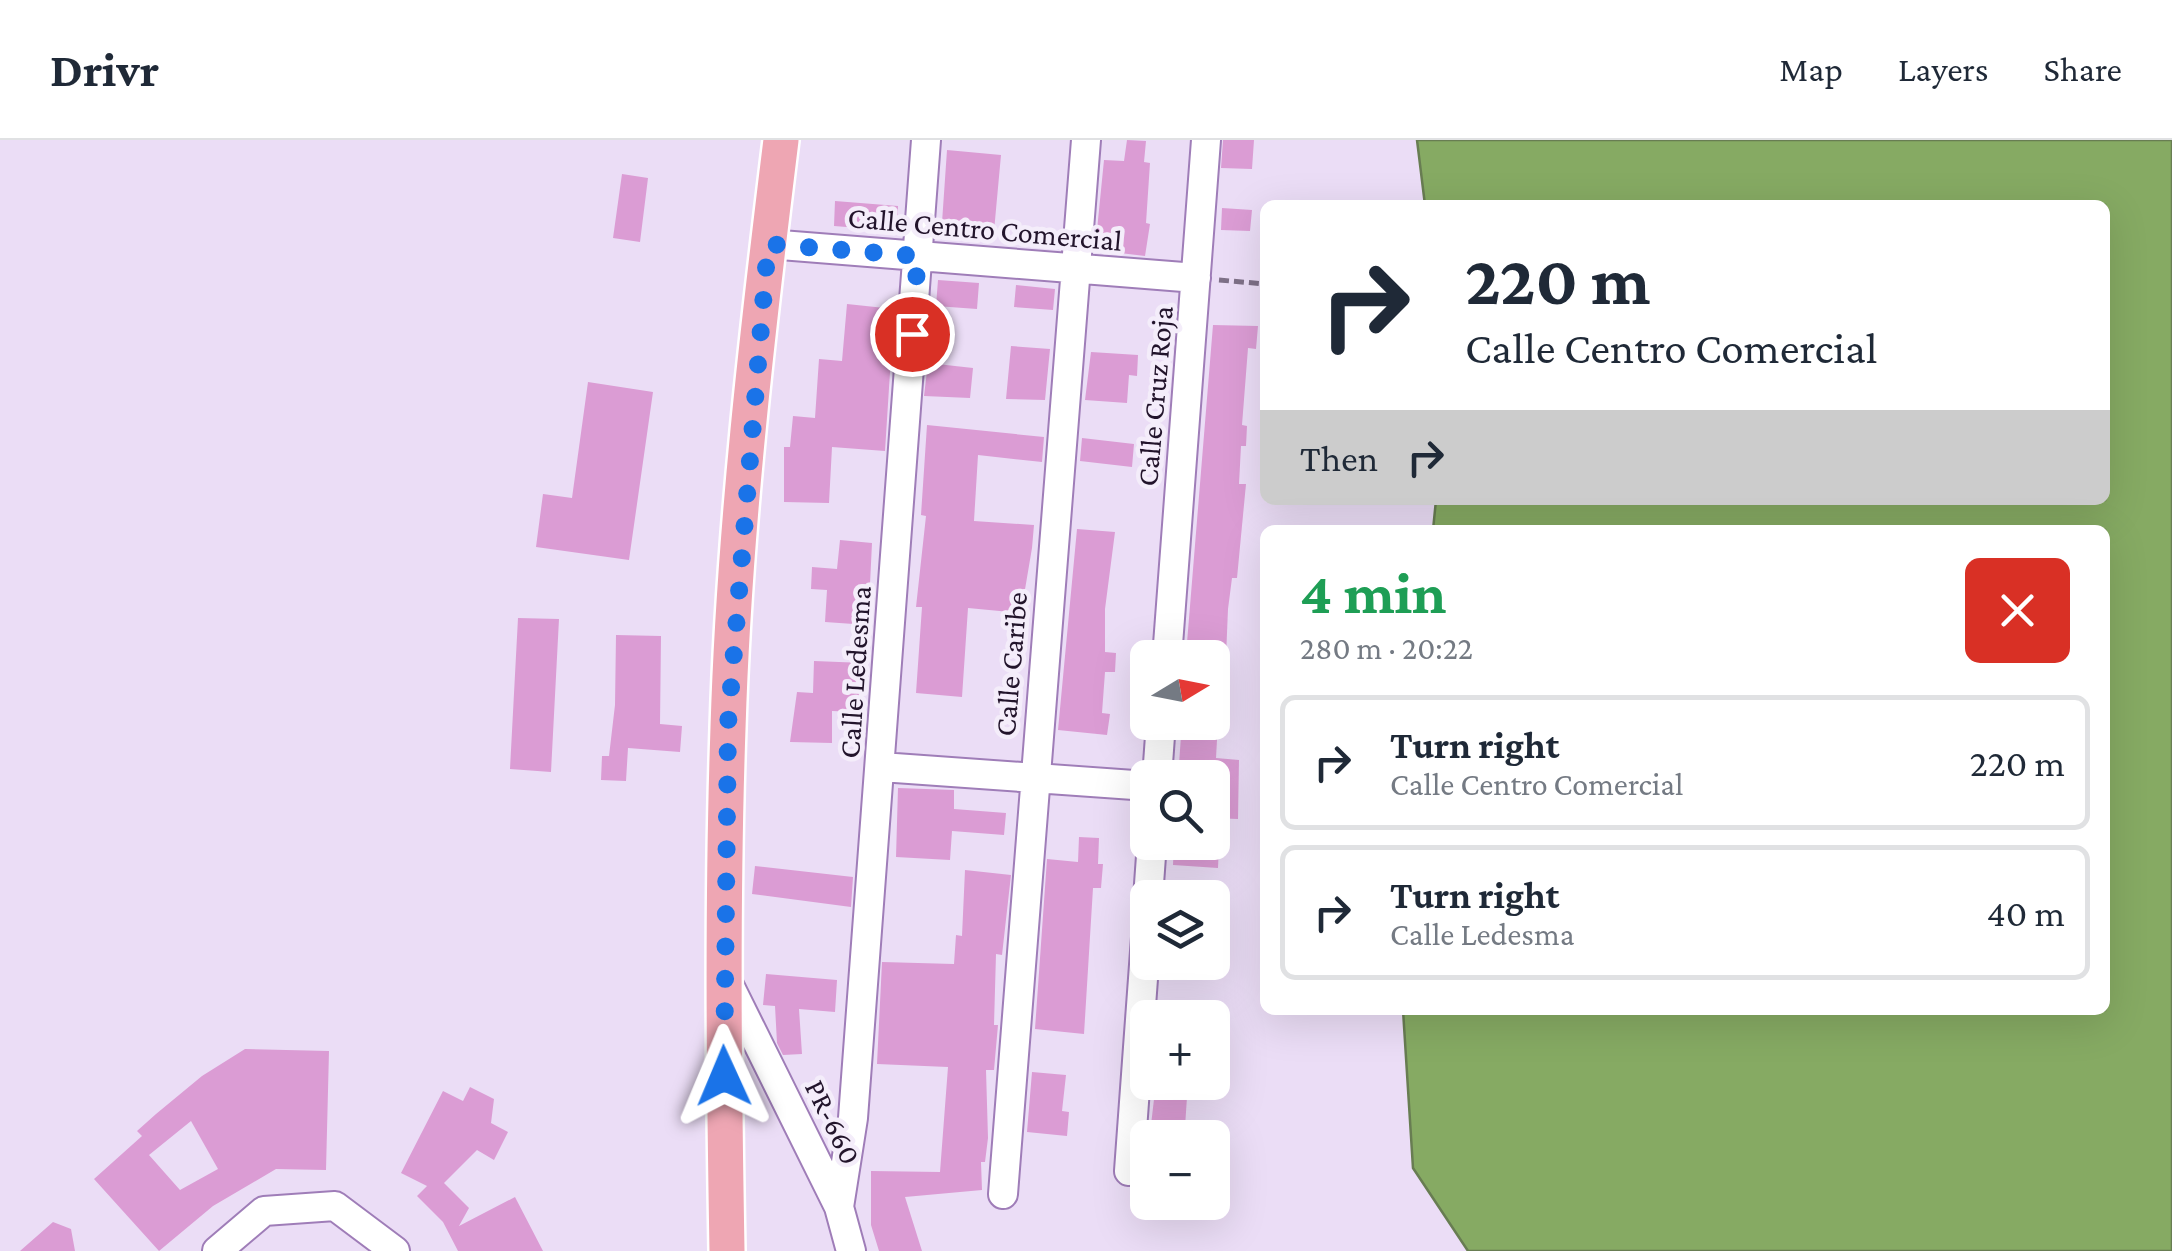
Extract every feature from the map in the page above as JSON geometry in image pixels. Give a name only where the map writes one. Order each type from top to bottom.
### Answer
[{"type":"main road","points":[[727,1251],[722,971],[728,724],[768,244],[781,140]]},
{"type":"street","name":"Calle Ledesma","points":[[839,1207],[853,1118],[926,140]]},
{"type":"street","name":"Calle Caribe","points":[[1002,1194],[1086,140]]},
{"type":"street","name":"Calle Cruz Roja","points":[[1167,640],[1206,140]]},
{"type":"street","name":"Calle Centro Comercial","points":[[768,244],[1196,278]]},
{"type":"street","points":[[881,767],[1130,785]]},
{"type":"street","name":"PR-660","points":[[722,971],[839,1207],[851,1251]]},
{"type":"street","points":[[1129,1171],[1143,980]]},
{"type":"street","points":[[216,1251],[264,1211],[335,1206],[395,1251]]},
{"type":"path","points":[[1196,278],[1260,284]]},
{"type":"shaded area","points":[[1417,140],[2172,140],[2172,1251],[1468,1251],[1413,1168],[1403,1015],[2110,1015],[2110,525],[1434,525],[1436,505],[2110,505],[2110,200],[1424,200]]},
{"type":"building","points":[[1127,140],[1146,141],[1144,162],[1150,163],[1146,223],[1150,224],[1145,256],[1095,250],[1104,160],[1124,161]]},
{"type":"building","points":[[1223,140],[1254,140],[1252,169],[1221,168]]},
{"type":"building","points":[[947,150],[1001,155],[993,242],[941,237]]},
{"type":"building","points":[[622,174],[648,178],[640,242],[613,238]]},
{"type":"building","points":[[835,201],[898,206],[897,231],[834,226]]},
{"type":"building","points":[[1222,208],[1252,210],[1250,231],[1221,230]]},
{"type":"building","points":[[938,280],[979,283],[977,309],[936,306]]},
{"type":"building","points":[[1016,285],[1055,289],[1053,310],[1014,307]]},
{"type":"building","points":[[847,304],[894,309],[885,451],[832,447],[829,503],[784,502],[784,447],[790,447],[793,416],[815,418],[819,359],[842,361]]},
{"type":"building","points":[[1213,325],[1258,326],[1256,349],[1248,348],[1242,425],[1247,426],[1246,446],[1241,446],[1239,484],[1246,484],[1227,640],[1187,640]]},
{"type":"building","points":[[1011,346],[1050,349],[1045,400],[1006,399]]},
{"type":"building","points":[[1091,352],[1138,355],[1137,376],[1129,375],[1127,403],[1085,400]]},
{"type":"building","points":[[928,363],[973,368],[970,398],[924,396]]},
{"type":"building","points":[[588,382],[653,392],[629,560],[536,547],[543,494],[572,498]]},
{"type":"building","points":[[927,425],[1044,437],[1042,462],[978,455],[974,521],[1034,525],[1021,613],[968,608],[962,697],[916,693],[922,607],[916,607],[926,516],[921,515]]},
{"type":"building","points":[[1082,438],[1134,444],[1132,467],[1080,461]]},
{"type":"building","points":[[1077,529],[1115,532],[1105,609],[1105,652],[1116,653],[1115,672],[1105,672],[1102,713],[1110,714],[1107,735],[1058,730]]},
{"type":"building","points":[[840,540],[872,543],[868,625],[825,622],[827,590],[811,589],[812,567],[837,569]]},
{"type":"building","points":[[518,618],[559,619],[551,772],[510,769]]},
{"type":"building","points":[[616,635],[661,636],[660,724],[682,726],[680,752],[628,748],[626,781],[601,780],[602,756],[609,756],[615,705]]},
{"type":"building","points":[[814,661],[864,663],[858,712],[832,711],[832,743],[790,742],[797,692],[813,693]]},
{"type":"building","points":[[1181,740],[1217,740],[1216,758],[1239,760],[1238,819],[1230,819],[1230,760],[1179,760]]},
{"type":"building","points":[[898,788],[954,790],[954,809],[1006,813],[1004,835],[952,831],[950,860],[896,857]]},
{"type":"building","points":[[1079,837],[1099,838],[1098,864],[1103,864],[1101,888],[1093,888],[1084,1034],[1035,1029],[1047,859],[1078,862]]},
{"type":"building","points":[[1173,860],[1218,860],[1218,868],[1173,865]]},
{"type":"building","points":[[755,866],[853,877],[851,907],[752,894]]},
{"type":"building","points":[[965,870],[1011,875],[1002,955],[996,954],[994,1025],[998,1025],[994,1070],[986,1070],[988,1138],[985,1162],[981,1162],[982,1190],[905,1197],[922,1251],[879,1251],[871,1225],[871,1171],[940,1172],[948,1067],[877,1064],[882,962],[954,964],[956,935],[962,936]]},
{"type":"building","points":[[766,974],[837,980],[835,1012],[799,1009],[802,1054],[783,1055],[777,1043],[775,1006],[763,1005]]},
{"type":"building","points":[[245,1049],[329,1051],[326,1170],[276,1169],[213,1206],[159,1251],[94,1179],[142,1136],[137,1131],[202,1076]],"holes":[[[191,1121],[218,1169],[180,1190],[149,1155]]]},
{"type":"building","points":[[1032,1072],[1066,1075],[1062,1111],[1069,1112],[1067,1136],[1027,1132]]},
{"type":"building","points":[[470,1087],[494,1099],[491,1123],[508,1132],[494,1160],[477,1150],[444,1183],[469,1208],[459,1226],[515,1197],[543,1251],[458,1251],[443,1222],[417,1196],[427,1186],[401,1173],[443,1091],[463,1101]]},
{"type":"building","points":[[1154,1100],[1187,1100],[1185,1120],[1152,1120]]},
{"type":"building","points":[[53,1222],[71,1229],[75,1251],[20,1251]]},
{"type":"route","points":[[724,1076],[722,971],[728,724],[768,244],[918,256],[912,334]]}]
